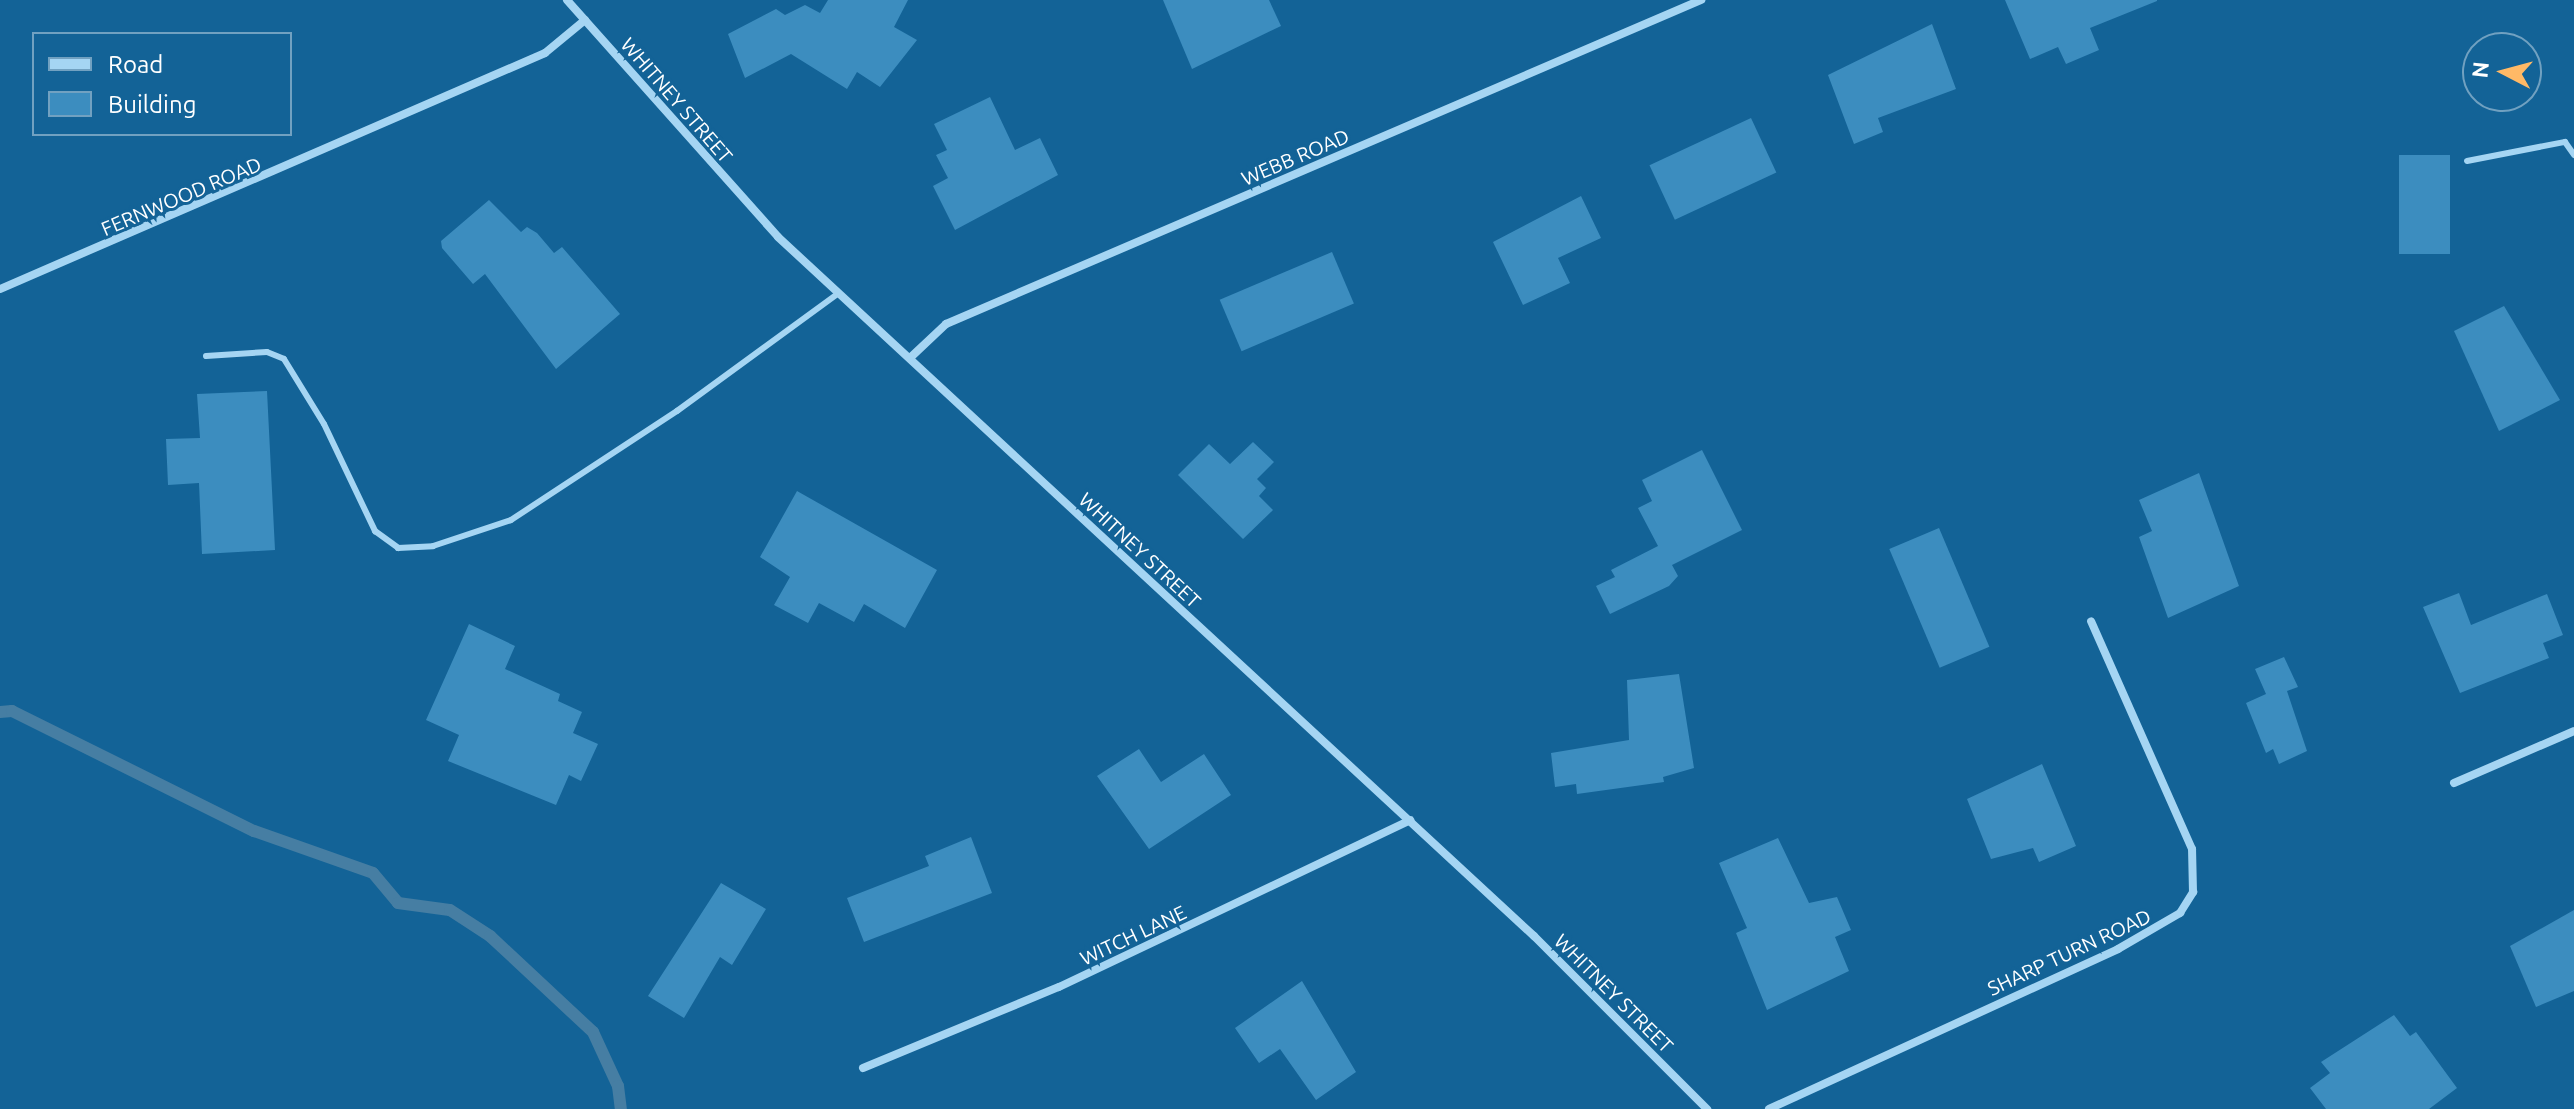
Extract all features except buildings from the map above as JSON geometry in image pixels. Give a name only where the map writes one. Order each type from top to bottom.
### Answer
[{"type":"street","name":"WHITNEY STREET","points":[[567,0],[758,215],[1410,820],[1707,1109]]},
{"type":"street","name":"WEBB ROAD","points":[[911,357],[946,324],[1701,0]]},
{"type":"street","name":"FERNWOOD ROAD","points":[[0,289],[545,53],[585,20]]},
{"type":"street","name":"SHARP TURN ROAD","points":[[1769,1109],[2118,949],[2180,913],[2193,892],[2192,849],[2091,621]]},
{"type":"street","points":[[2454,783],[2574,731]]},
{"type":"street","name":"WITCH LANE","points":[[863,1068],[1059,987],[1410,820]]},
{"type":"lane","points":[[2467,161],[2565,142],[2574,155]]},
{"type":"lane","points":[[206,356],[267,352],[284,359],[324,424],[375,531],[398,548],[433,546],[511,520],[677,411],[839,293]]},
{"type":"waterway","points":[[0,712],[12,711],[254,831],[373,873],[398,903],[450,910],[490,936],[593,1032],[618,1086],[621,1109]]}]
